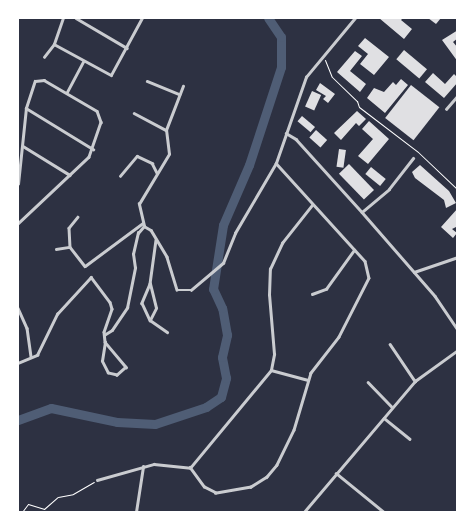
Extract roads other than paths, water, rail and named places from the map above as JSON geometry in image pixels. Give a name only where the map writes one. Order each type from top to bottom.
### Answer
[{"type":"street","points":[[44,57],[54,44],[63,18]]},
{"type":"street","points":[[76,18],[127,48]]},
{"type":"street","points":[[54,44],[83,62],[111,75],[142,18]]},
{"type":"street","points":[[183,86],[166,130],[170,149],[157,175],[138,204],[144,225],[157,239],[167,257],[177,290],[191,290],[223,263],[236,233],[276,163],[299,91],[321,57],[355,18]]},
{"type":"street","points":[[67,92],[83,62]]},
{"type":"street","points":[[18,184],[26,108],[38,80],[67,92],[100,115],[93,149],[70,175],[18,224]]},
{"type":"street","points":[[147,81],[180,94]]},
{"type":"street","points":[[446,109],[458,95]]},
{"type":"street","points":[[26,108],[93,149]]},
{"type":"street","points":[[134,113],[166,130]]},
{"type":"street","points":[[286,133],[362,212],[436,296],[458,330]]},
{"type":"street","points":[[23,146],[70,175]]},
{"type":"street","points":[[120,176],[137,156],[154,165],[157,175]]},
{"type":"street","points":[[362,212],[389,189],[413,158]]},
{"type":"street","points":[[97,480],[154,464],[190,468],[204,487],[216,494],[225,494],[260,482],[278,465],[287,448],[308,380],[315,366],[339,337],[369,278],[369,269],[276,163]]},
{"type":"street","points":[[190,468],[271,370],[274,354],[269,295],[270,269],[282,243],[312,205]]},
{"type":"street","points":[[78,217],[69,228],[70,247],[82,263],[88,265],[144,225]]},
{"type":"street","points":[[104,335],[112,330],[127,308],[135,264],[133,254],[138,234],[144,225]]},
{"type":"street","points":[[157,239],[150,284],[142,298],[150,320],[167,332]]},
{"type":"street","points":[[56,249],[70,247]]},
{"type":"street","points":[[312,294],[326,289],[354,250]]},
{"type":"street","points":[[414,272],[458,256]]},
{"type":"street","points":[[18,363],[30,356],[36,355],[57,314],[91,277],[110,302],[112,309],[104,335],[105,342],[102,361],[108,373],[117,375],[126,367],[105,342]]},
{"type":"street","points":[[150,284],[156,308],[150,320]]},
{"type":"street","points":[[18,308],[27,328],[30,356]]},
{"type":"street","points":[[390,344],[415,381]]},
{"type":"street","points":[[304,512],[415,381],[458,350]]},
{"type":"street","points":[[271,370],[308,380]]},
{"type":"street","points":[[368,382],[392,407]]},
{"type":"street","points":[[384,417],[410,439]]},
{"type":"street","points":[[136,512],[143,467]]},
{"type":"street","points":[[336,473],[384,512]]},
{"type":"waterway","points":[[18,420],[51,408],[117,422],[155,424],[206,407],[221,397],[226,378],[222,357],[227,335],[222,308],[213,289],[223,225],[249,165],[281,67],[281,37],[268,18]]}]
